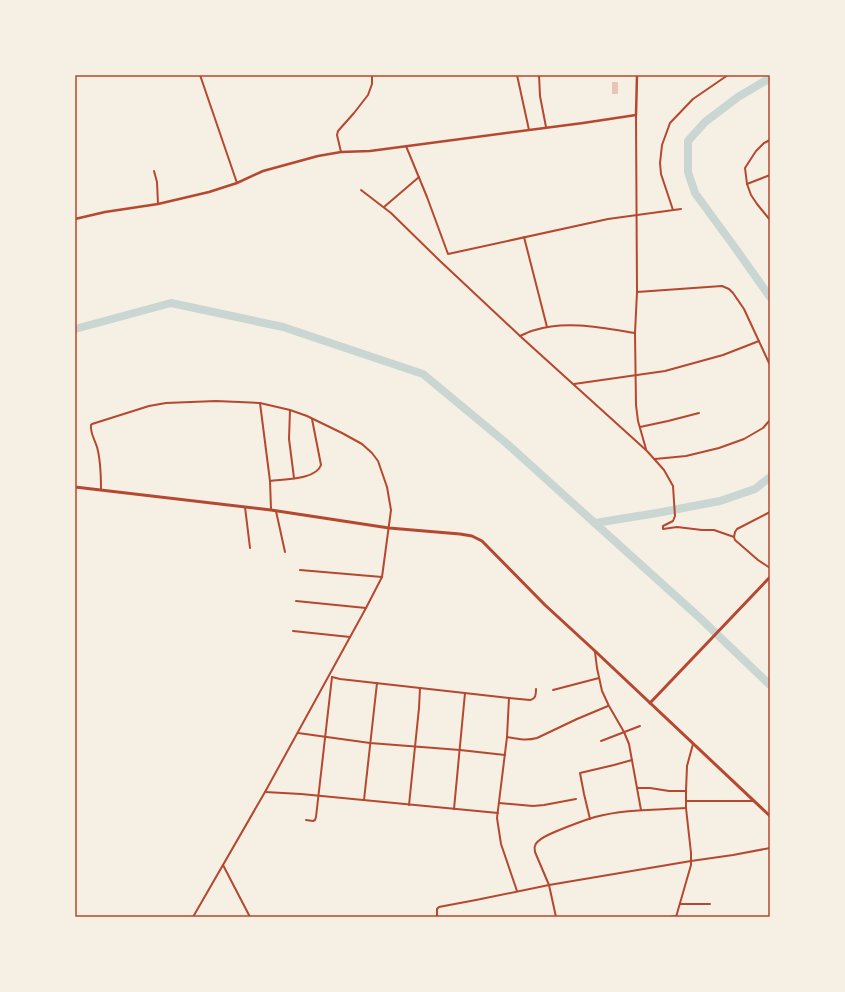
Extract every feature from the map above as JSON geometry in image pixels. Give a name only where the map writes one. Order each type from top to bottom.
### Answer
[{"type":"main road","points":[[75,487],[270,510],[389,528],[472,536],[482,541],[546,605],[770,816]]},
{"type":"main road","points":[[650,703],[769,578]]},
{"type":"street","points":[[200,75],[237,183]]},
{"type":"street","points":[[342,152],[337,135],[338,130],[368,95],[372,84],[372,75]]},
{"type":"street","points":[[517,75],[529,130]]},
{"type":"street","points":[[539,75],[540,96],[546,127]]},
{"type":"street","points":[[637,75],[637,292],[635,375],[636,405],[640,427],[647,451]]},
{"type":"street","points":[[673,210],[660,168],[662,145],[670,124],[693,99],[728,75]]},
{"type":"street","points":[[75,218],[158,204],[209,192],[237,183],[263,170],[318,156],[342,152],[370,151],[636,115]]},
{"type":"street","points":[[770,140],[756,151],[745,168],[747,184],[752,195],[757,204],[770,220]]},
{"type":"street","points":[[406,146],[448,254],[608,219],[681,209]]},
{"type":"street","points":[[154,171],[157,182],[158,204]]},
{"type":"street","points":[[747,184],[770,176]]},
{"type":"street","points":[[384,207],[419,177]]},
{"type":"street","points":[[361,190],[384,207],[520,336],[655,459],[664,470],[673,486],[675,516],[673,521],[663,526],[664,529],[677,527],[714,530],[734,537],[758,560],[770,568]]},
{"type":"street","points":[[524,237],[547,327]]},
{"type":"street","points":[[637,292],[722,286],[729,289],[734,292],[744,309],[770,364]]},
{"type":"street","points":[[520,336],[547,327],[574,325],[635,333]]},
{"type":"street","points":[[573,384],[665,371],[723,355],[759,341]]},
{"type":"street","points":[[101,490],[97,448],[90,428],[91,425],[148,406],[166,403],[216,402],[260,403],[290,410],[312,418],[362,444],[372,453],[378,461],[387,487],[391,510],[382,577],[298,733],[193,917]]},
{"type":"street","points":[[260,403],[270,480],[270,510]]},
{"type":"street","points":[[290,410],[289,439],[294,478]]},
{"type":"street","points":[[640,427],[699,413]]},
{"type":"street","points":[[270,480],[310,475],[318,471],[320,465],[312,418]]},
{"type":"street","points":[[655,459],[686,456],[719,448],[744,439],[763,428],[770,420]]},
{"type":"street","points":[[245,507],[250,548]]},
{"type":"street","points":[[276,511],[285,552]]},
{"type":"street","points":[[734,537],[737,529],[770,512]]},
{"type":"street","points":[[300,570],[382,577]]},
{"type":"street","points":[[296,601],[366,608]]},
{"type":"street","points":[[293,631],[350,636]]},
{"type":"street","points":[[595,651],[602,691],[608,706],[624,732],[629,744],[641,810]]},
{"type":"street","points":[[329,676],[340,679],[530,700],[533,700],[536,697],[536,689]]},
{"type":"street","points":[[306,820],[313,821],[316,817],[332,677]]},
{"type":"street","points":[[553,690],[599,678]]},
{"type":"street","points":[[364,800],[377,683]]},
{"type":"street","points":[[409,805],[420,688]]},
{"type":"street","points":[[454,809],[465,693]]},
{"type":"street","points":[[509,698],[507,737],[497,818],[501,844],[517,891]]},
{"type":"street","points":[[507,737],[524,740],[537,738],[577,718],[608,706]]},
{"type":"street","points":[[601,740],[640,726]]},
{"type":"street","points":[[298,733],[370,743],[505,755]]},
{"type":"street","points":[[670,917],[676,916],[691,865],[686,791],[687,766],[693,744]]},
{"type":"street","points":[[590,819],[580,773],[632,760]]},
{"type":"street","points":[[637,788],[686,791]]},
{"type":"street","points":[[265,792],[301,794],[498,813]]},
{"type":"street","points":[[499,804],[533,806],[576,799]]},
{"type":"street","points":[[686,801],[754,801]]},
{"type":"street","points":[[556,917],[549,885],[535,852],[535,844],[548,835],[590,819],[609,814],[641,810],[686,808]]},
{"type":"street","points":[[437,917],[436,911],[439,907],[549,885],[770,848]]},
{"type":"street","points":[[223,864],[250,917]]},
{"type":"street","points":[[680,904],[710,904]]},
{"type":"building","points":[[612,82],[618,82],[618,94],[612,94]]},
{"type":"waterway","points":[[770,80],[765,81],[738,97],[705,122],[688,141],[688,172],[695,193],[770,297]]},
{"type":"waterway","points":[[75,329],[171,303],[283,327],[423,374],[505,442],[700,618],[770,685]]},
{"type":"waterway","points":[[595,523],[720,501],[755,489],[770,477]]}]
